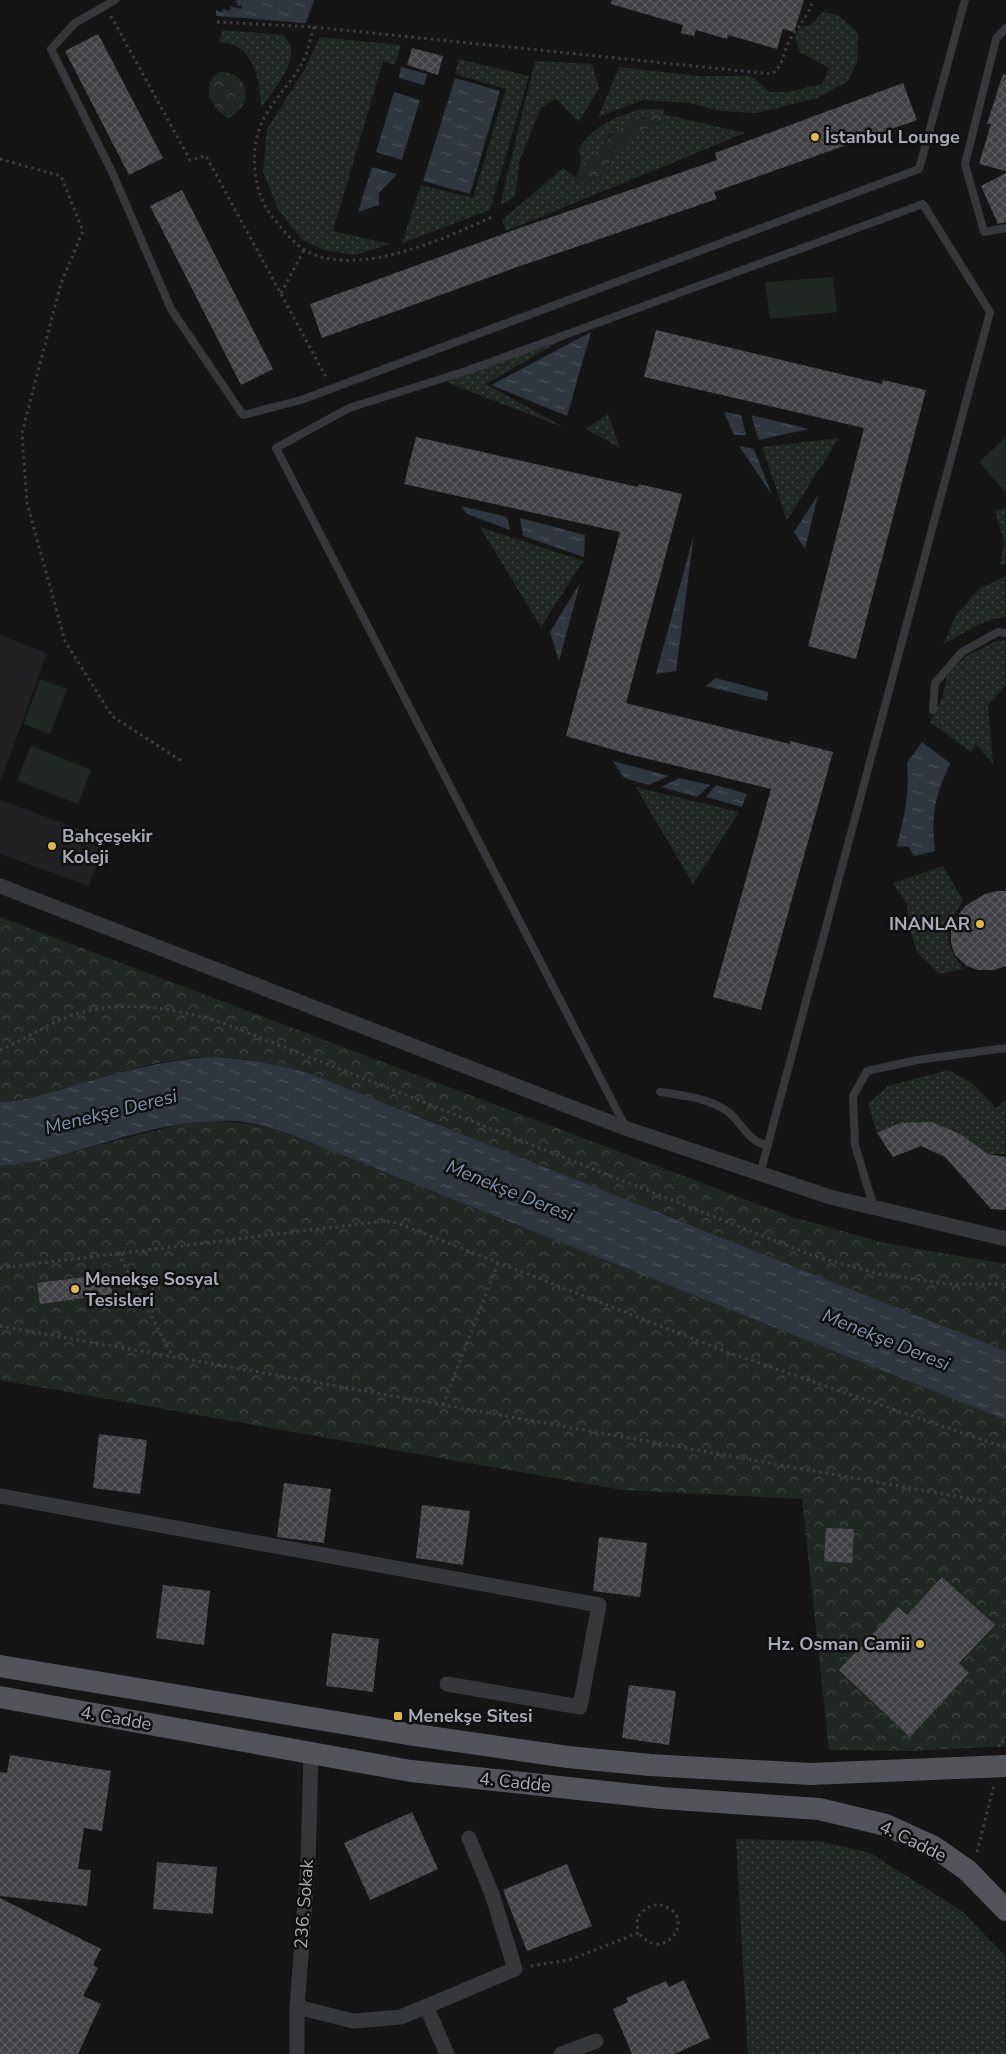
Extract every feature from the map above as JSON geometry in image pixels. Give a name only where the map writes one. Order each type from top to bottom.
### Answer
[{"type":"main road","name":"4. Cadde","points":[[0,1666],[408,1734],[568,1757],[650,1765],[810,1774],[1000,1766]]},
{"type":"main road","name":"4. Cadde","points":[[0,1697],[412,1771],[662,1798],[819,1809],[886,1825],[934,1848],[967,1870],[1006,1910]]},
{"type":"street","points":[[0,886],[625,1128],[830,1197],[1006,1239]]},
{"type":"street","points":[[0,1496],[599,1605],[580,1708],[446,1684]]},
{"type":"street","name":"236. Sokak","points":[[297,2054],[297,2007],[308,1864],[311,1753]]},
{"type":"street","points":[[297,2007],[353,2021],[401,2017],[516,1969],[492,1894],[469,1838]]},
{"type":"street","points":[[426,2006],[446,2054]]},
{"type":"street","points":[[561,2054],[596,2040]]},
{"type":"lane","points":[[115,0],[75,24],[51,49],[113,174],[171,309],[242,416],[301,400],[918,169],[965,0]]},
{"type":"lane","points":[[1006,28],[996,39],[965,164],[984,232],[1006,228]]},
{"type":"lane","points":[[625,1128],[276,448],[350,408],[466,371],[922,204],[990,312],[760,1174]]},
{"type":"lane","points":[[933,710],[935,683],[962,652],[998,632],[1006,633]]},
{"type":"lane","points":[[874,1208],[855,1145],[852,1096],[867,1071],[917,1060],[1006,1048]]},
{"type":"lane","points":[[660,1092],[695,1098],[721,1107],[760,1144],[768,1145]]},
{"type":"path","points":[[217,22],[314,28],[772,74],[780,68],[789,42],[808,15],[813,0]]},
{"type":"path","points":[[105,6],[190,160],[206,156],[333,388]]},
{"type":"path","points":[[314,28],[302,63],[266,113],[258,134],[254,164],[259,194],[270,214],[295,243],[304,250],[321,257],[349,261],[376,260],[437,240],[494,216]]},
{"type":"path","points":[[0,159],[62,176],[83,231],[61,283],[22,433],[28,503],[65,641],[112,716],[183,762]]},
{"type":"path","points":[[281,293],[304,250]]},
{"type":"path","points":[[0,1050],[66,1017],[93,1009],[149,1008],[200,1016],[232,1026],[811,1255],[879,1274],[948,1284],[1006,1284]]},
{"type":"path","points":[[0,1268],[384,1221],[397,1223],[727,1352],[1006,1448]]},
{"type":"path","points":[[118,1253],[173,1357]]},
{"type":"path","points":[[443,1406],[498,1263]]},
{"type":"path","points":[[0,1326],[983,1501]]},
{"type":"path","points":[[977,1852],[1000,1766],[1000,1742],[1006,1741]]},
{"type":"path","points":[[659,1904],[673,1911],[679,1922],[677,1932],[671,1940],[656,1944],[645,1940],[638,1934],[637,1918],[646,1908],[659,1904]]},
{"type":"path","points":[[516,1969],[569,1960],[638,1934]]},
{"type":"shaded area","points":[[0,635],[47,653],[0,783]]},
{"type":"shaded area","name":"Bahçeşekir Koleji","points":[[0,800],[106,839],[89,886],[0,854]]},
{"type":"green space","points":[[823,12],[838,15],[858,33],[857,62],[848,81],[817,98],[756,113],[721,111],[690,103],[643,100],[598,117],[619,67],[700,76],[751,76],[770,92],[788,92],[822,84],[829,68],[800,52],[795,38],[800,27],[811,25]]},
{"type":"green space","points":[[223,30],[283,35],[290,43],[291,56],[289,63],[281,80],[261,108],[256,72],[248,56],[242,50],[234,45],[219,41]]},
{"type":"green space","points":[[320,37],[401,45],[395,65],[383,61],[333,231],[390,244],[355,255],[324,250],[302,240],[278,209],[263,172],[267,129],[305,69]]},
{"type":"green space","points":[[459,59],[529,76],[490,210],[402,243],[421,185],[473,198],[506,89],[455,74]]},
{"type":"green space","points":[[535,61],[592,64],[599,88],[579,122],[556,99],[541,108],[520,159],[515,197],[500,205]]},
{"type":"green space","points":[[220,72],[230,73],[238,77],[243,83],[245,90],[245,98],[242,105],[237,112],[228,118],[217,109],[210,96],[210,83],[213,77]]},
{"type":"green space","points":[[641,109],[664,109],[663,114],[745,133],[506,231],[502,220],[563,168],[585,184],[592,181],[602,175],[626,140],[644,128],[664,123],[645,117],[609,135],[590,163],[581,162],[579,148],[592,133],[613,119]]},
{"type":"green space","points":[[662,114],[664,123],[651,125],[627,139],[598,177],[585,184],[576,177],[581,162],[590,163],[604,143],[619,129],[638,120]]},
{"type":"green space","points":[[833,277],[837,312],[770,319],[765,282]]},
{"type":"green space","points":[[569,336],[486,384],[565,428],[446,382]]},
{"type":"green space","points":[[608,414],[620,448],[586,429]]},
{"type":"green space","points":[[1006,437],[1006,493],[979,462]]},
{"type":"green space","points":[[839,438],[787,520],[762,447]]},
{"type":"green space","points":[[1006,508],[1006,563],[1000,565],[1004,541],[995,511]]},
{"type":"green space","points":[[480,527],[583,561],[541,627]]},
{"type":"green space","points":[[1006,576],[1006,617],[981,624],[943,645],[956,615],[979,589]]},
{"type":"green space","points":[[1006,640],[1006,685],[988,705],[993,764],[976,744],[971,752],[930,722],[942,698],[948,674],[966,656],[996,641]]},
{"type":"green space","points":[[40,679],[67,689],[50,734],[24,724]]},
{"type":"green space","points":[[31,746],[91,770],[78,804],[17,780]]},
{"type":"green space","points":[[636,787],[739,812],[693,884]]},
{"type":"green space","points":[[943,866],[963,900],[950,922],[948,938],[953,954],[964,969],[939,974],[917,952],[909,926],[907,904],[893,883]]},
{"type":"green space","points":[[0,917],[789,1216],[884,1243],[1006,1264],[1006,1351],[311,1074],[286,1067],[221,1057],[181,1059],[138,1067],[37,1096],[0,1102]]},
{"type":"green space","points":[[948,1070],[972,1083],[996,1108],[1006,1100],[1006,1154],[988,1154],[960,1134],[932,1122],[877,1133],[868,1104],[888,1086]]},
{"type":"green space","points":[[212,1121],[252,1124],[290,1134],[1006,1420],[1006,1746],[911,1751],[829,1750],[802,1499],[622,1490],[0,1380],[0,1166],[23,1164],[186,1123]]},
{"type":"green space","points":[[736,1839],[819,1841],[870,1853],[962,1911],[1006,1957],[1006,2054],[748,2054]]},
{"type":"water","points":[[237,0],[314,0],[306,23],[216,16],[216,10],[222,12],[223,9],[230,11],[231,8],[229,6],[241,9],[242,6],[237,5],[238,3],[235,2]]},
{"type":"water","points":[[401,67],[427,74],[424,85],[399,78]]},
{"type":"water","points":[[455,78],[500,91],[470,194],[423,181]]},
{"type":"water","points":[[394,92],[420,100],[402,160],[376,152]]},
{"type":"water","points":[[372,167],[397,174],[379,193],[379,205],[358,212]]},
{"type":"water","points":[[591,332],[567,416],[491,385]]},
{"type":"water","points":[[724,412],[741,415],[746,435],[734,435]]},
{"type":"water","points":[[751,415],[809,429],[759,440]]},
{"type":"water","points":[[739,446],[754,449],[772,495]]},
{"type":"water","points":[[818,495],[805,549],[794,532]]},
{"type":"water","points":[[461,506],[507,517],[510,530],[467,514]]},
{"type":"water","points":[[520,518],[585,535],[584,557],[523,536]]},
{"type":"water","points":[[694,534],[676,671],[656,674]]},
{"type":"water","points":[[580,583],[559,661],[550,632]]},
{"type":"water","points":[[716,678],[768,692],[767,701],[705,686]]},
{"type":"water","points":[[922,742],[950,763],[935,806],[935,851],[914,856],[909,847],[897,846],[907,795],[907,763]]},
{"type":"water","points":[[613,761],[669,776],[649,785],[624,778]]},
{"type":"water","points":[[679,778],[710,785],[697,797],[661,787]]},
{"type":"water","points":[[716,785],[747,794],[742,807],[706,797]]},
{"type":"water","name":"Menekşe Deresi","points":[[210,1057],[261,1062],[311,1074],[1006,1351],[1006,1420],[290,1134],[256,1124],[215,1121],[176,1125],[138,1133],[41,1160],[0,1166],[0,1102],[34,1097],[150,1066]]},
{"type":"building","points":[[612,0],[804,0],[794,32],[783,29],[777,49],[728,35],[727,39],[696,30],[694,36],[681,33],[683,25],[611,4]]},
{"type":"building","points":[[98,34],[163,158],[129,175],[65,51]]},
{"type":"building","points":[[412,48],[443,56],[438,75],[407,65]]},
{"type":"building","points":[[1003,74],[1006,75],[1006,171],[979,164],[991,124],[987,124]]},
{"type":"building","points":[[903,83],[917,120],[714,192],[717,199],[520,266],[322,338],[310,304],[514,230],[717,160],[715,153]]},
{"type":"building","points":[[1006,173],[1006,222],[998,224],[981,186]]},
{"type":"building","points":[[182,190],[273,369],[241,385],[150,206]]},
{"type":"building","points":[[656,330],[882,384],[883,380],[926,390],[856,659],[808,646],[864,428],[644,377]]},
{"type":"building","points":[[416,437],[638,487],[639,484],[682,494],[626,703],[790,744],[790,741],[833,752],[761,1010],[713,997],[771,789],[628,754],[566,736],[620,532],[404,484]]},
{"type":"building","name":"INANLAR","points":[[1006,891],[1006,966],[994,970],[978,970],[967,966],[955,955],[951,943],[951,931],[956,918],[965,906],[985,894]]},
{"type":"building","points":[[932,1122],[960,1134],[988,1154],[1006,1157],[1006,1210],[991,1209],[945,1157],[921,1146],[893,1157],[877,1133],[900,1123]]},
{"type":"building","name":"Menekşe Sosyal Tesisleri","points":[[110,1274],[112,1294],[40,1304],[37,1283]]},
{"type":"building","points":[[99,1434],[147,1440],[140,1494],[93,1488]]},
{"type":"building","points":[[284,1483],[331,1489],[324,1543],[277,1537]]},
{"type":"building","points":[[422,1505],[470,1511],[463,1565],[416,1558]]},
{"type":"building","points":[[826,1528],[854,1529],[852,1563],[824,1561]]},
{"type":"building","points":[[599,1537],[647,1543],[640,1597],[593,1591]]},
{"type":"building","name":"Hz. Osman Camii","points":[[942,1577],[995,1625],[959,1663],[969,1673],[910,1737],[839,1670],[898,1607],[907,1615]]},
{"type":"building","points":[[163,1585],[210,1591],[204,1645],[156,1638]]},
{"type":"building","points":[[332,1633],[379,1639],[373,1692],[326,1686]]},
{"type":"building","points":[[629,1685],[676,1691],[669,1745],[622,1738]]},
{"type":"building","points":[[10,1755],[111,1771],[102,1831],[84,1828],[78,1869],[91,1870],[87,1906],[0,1896],[0,1772],[7,1773]]},
{"type":"building","points":[[412,1812],[438,1869],[370,1900],[344,1843]]},
{"type":"building","points":[[157,1862],[217,1867],[213,1914],[153,1909]]},
{"type":"building","points":[[567,1864],[592,1926],[527,1951],[503,1890]]},
{"type":"building","points":[[0,1898],[101,1949],[93,1965],[98,1968],[83,1996],[101,2004],[78,2054],[0,2054]]},
{"type":"building","points":[[684,1980],[710,2038],[674,2054],[632,2054],[613,2009],[628,2002],[626,1998],[666,1981],[669,1987]]},
{"type":"place","name":"İstanbul Lounge","points":[[815,137]]},
{"type":"place","name":"Bahçeşekir Koleji","points":[[52,846]]},
{"type":"place","name":"INANLAR","points":[[980,924]]},
{"type":"place","name":"Menekşe Sosyal Tesisleri","points":[[75,1289]]},
{"type":"place","name":"Hz. Osman Camii","points":[[920,1644]]},
{"type":"place","name":"Menekşe Sitesi","points":[[398,1716]]}]
